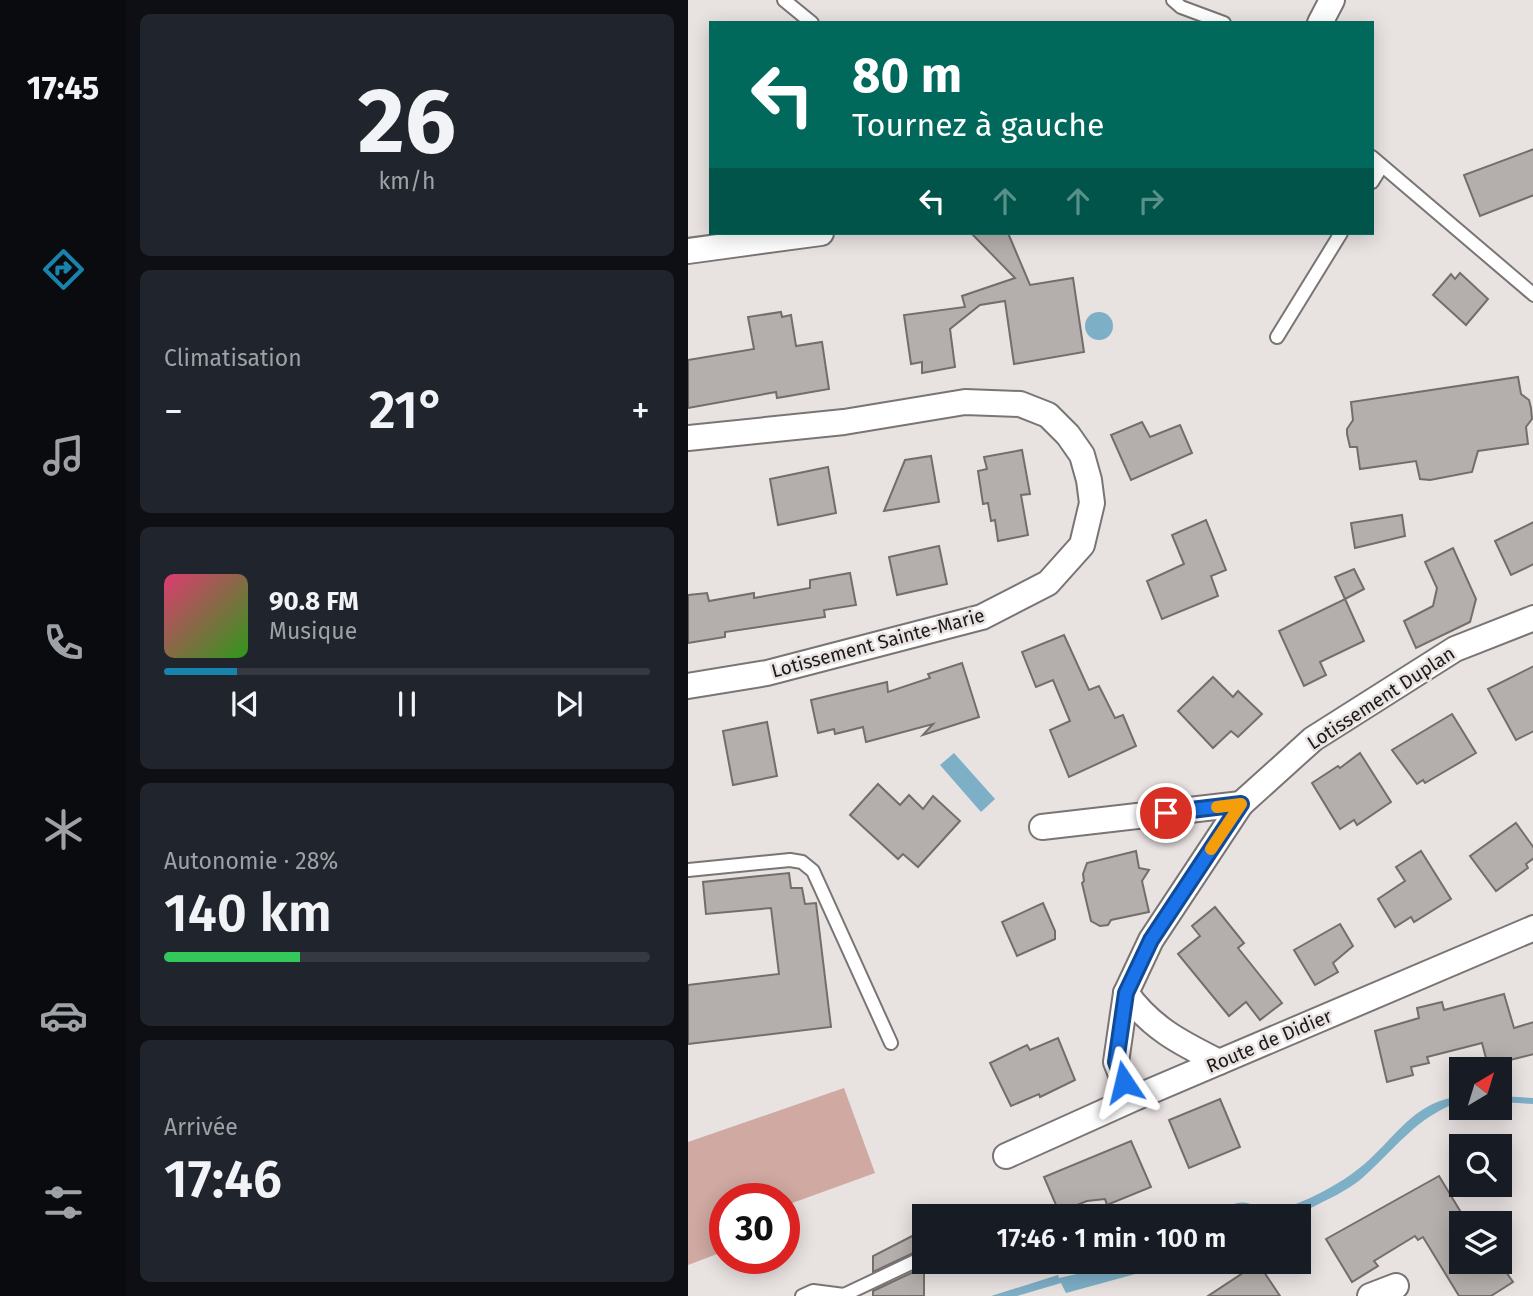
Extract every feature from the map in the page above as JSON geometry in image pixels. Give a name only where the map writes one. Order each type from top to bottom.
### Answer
[{"type":"street","points":[[1321,21],[1332,0]]},
{"type":"street","points":[[688,251],[798,235]]},
{"type":"street","name":"Lotissement Sainte-Marie","points":[[688,438],[844,422],[964,402],[1020,404],[1048,415],[1068,435],[1082,455],[1092,503],[1082,545],[1048,583],[982,617],[767,673],[688,686]]},
{"type":"street","name":"Lotissement Duplan","points":[[1137,1097],[1124,1082],[1116,1062],[1126,993],[1151,940],[1241,804],[1313,739],[1433,662],[1455,649],[1533,618]]},
{"type":"street","points":[[1042,827],[1241,804]]},
{"type":"street","name":"Route de Didier","points":[[1006,1156],[1137,1097],[1533,928]]},
{"type":"street","points":[[1126,993],[1141,1014],[1174,1039],[1219,1062]]},
{"type":"street","points":[[1370,1296],[1396,1286]]},
{"type":"lane","points":[[784,0],[810,21]]},
{"type":"lane","points":[[1173,0],[1181,7],[1219,21]]},
{"type":"lane","points":[[1377,161],[1533,295]]},
{"type":"lane","points":[[1277,337],[1340,235]]},
{"type":"lane","points":[[688,870],[790,860],[802,862],[813,871],[891,1043]]},
{"type":"lane","points":[[802,1296],[813,1291],[844,1295],[912,1263]]},
{"type":"shaded area","points":[[844,1088],[875,1173],[800,1200],[800,1183],[709,1183],[709,1257],[688,1265],[688,1142]]},
{"type":"water","points":[[1099,312],[1109,316],[1113,326],[1109,336],[1099,340],[1089,336],[1085,326],[1089,316]]},
{"type":"water","points":[[954,753],[995,799],[981,812],[940,765]]},
{"type":"water","points":[[1512,1097],[1533,1098],[1533,1104],[1512,1103]]},
{"type":"water","points":[[1449,1098],[1449,1107],[1419,1124],[1354,1184],[1311,1208],[1311,1204],[1296,1204],[1358,1169],[1410,1119],[1432,1104]]},
{"type":"water","points":[[1077,1274],[1135,1274],[1066,1293],[1061,1283],[1017,1296],[991,1296],[1058,1275],[1059,1278]]},
{"type":"building","points":[[1534,149],[1534,195],[1480,216],[1464,175]]},
{"type":"building","points":[[973,235],[1009,235],[1030,285],[1073,278],[1084,352],[1014,364],[1005,301],[980,305],[950,329],[955,367],[922,373],[922,362],[911,364],[904,315],[965,307],[962,296],[1015,278]]},
{"type":"building","points":[[1460,273],[1488,299],[1466,325],[1433,295],[1451,274],[1455,279]]},
{"type":"building","points":[[781,312],[782,317],[791,315],[796,346],[822,342],[829,389],[777,398],[776,392],[688,408],[688,360],[754,349],[748,317]]},
{"type":"building","points":[[1518,377],[1521,394],[1529,400],[1531,408],[1532,419],[1526,427],[1528,444],[1478,451],[1472,472],[1430,480],[1420,479],[1416,461],[1360,469],[1357,447],[1350,447],[1347,434],[1353,420],[1351,402]]},
{"type":"building","points":[[1142,422],[1150,437],[1180,425],[1192,453],[1131,480],[1111,435]]},
{"type":"building","points":[[1022,450],[1030,494],[1021,495],[1028,535],[998,541],[995,520],[991,521],[988,503],[983,504],[978,471],[987,469],[984,457]]},
{"type":"building","points":[[931,456],[939,502],[884,511],[905,460]]},
{"type":"building","points":[[828,467],[836,513],[778,525],[770,479]]},
{"type":"building","points":[[1402,515],[1405,536],[1355,548],[1351,523]]},
{"type":"building","points":[[1206,520],[1226,570],[1211,576],[1218,596],[1162,619],[1147,581],[1184,564],[1172,535]]},
{"type":"building","points":[[1534,522],[1534,564],[1511,575],[1495,541]]},
{"type":"building","points":[[939,546],[947,584],[897,595],[889,557]]},
{"type":"building","points":[[1453,548],[1476,599],[1470,622],[1416,648],[1404,621],[1433,606],[1437,588],[1425,562]]},
{"type":"building","points":[[1354,569],[1364,589],[1345,599],[1335,577]]},
{"type":"building","points":[[850,573],[856,605],[824,610],[825,617],[725,632],[725,637],[688,643],[688,595],[707,593],[709,601],[754,593],[754,598],[810,588],[810,580]]},
{"type":"building","points":[[1345,599],[1364,641],[1320,662],[1326,675],[1304,686],[1279,631]]},
{"type":"building","points":[[1064,635],[1089,690],[1099,686],[1115,718],[1123,715],[1136,746],[1069,777],[1050,730],[1070,721],[1053,680],[1036,687],[1022,652]]},
{"type":"building","points":[[962,663],[979,717],[923,735],[933,724],[866,742],[863,727],[835,734],[834,729],[818,733],[811,700],[887,682],[888,692],[930,678],[928,674]]},
{"type":"building","points":[[1534,666],[1534,731],[1516,740],[1488,689]]},
{"type":"building","points":[[1213,677],[1233,697],[1238,691],[1262,714],[1238,737],[1231,731],[1213,748],[1178,711]]},
{"type":"building","points":[[1452,714],[1476,753],[1425,783],[1423,780],[1417,784],[1392,750]]},
{"type":"building","points":[[767,722],[777,776],[733,785],[723,731]]},
{"type":"building","points":[[1360,753],[1391,802],[1357,825],[1354,820],[1340,829],[1312,783],[1338,766],[1340,768]]},
{"type":"building","points":[[878,784],[900,805],[909,795],[923,809],[933,796],[960,821],[918,867],[903,854],[898,859],[850,815]]},
{"type":"building","points":[[1516,823],[1534,848],[1534,858],[1526,864],[1528,868],[1496,891],[1470,856]]},
{"type":"building","points":[[1136,851],[1139,868],[1149,870],[1142,881],[1149,912],[1111,920],[1108,925],[1100,926],[1091,921],[1082,883],[1087,863]]},
{"type":"building","points":[[1421,851],[1451,899],[1414,922],[1411,917],[1395,927],[1378,899],[1405,881],[1396,867]]},
{"type":"building","points":[[789,873],[791,888],[802,888],[805,904],[816,903],[831,1027],[688,1044],[688,985],[779,974],[771,908],[706,914],[703,882]]},
{"type":"building","points":[[1043,903],[1055,931],[1055,939],[1017,956],[1002,922]]},
{"type":"building","points":[[1215,907],[1244,943],[1238,948],[1282,1003],[1260,1020],[1246,1002],[1229,1016],[1178,954],[1200,936],[1192,926]]},
{"type":"building","points":[[1340,924],[1353,946],[1333,963],[1338,972],[1315,985],[1294,950]]},
{"type":"building","points":[[1504,994],[1514,1028],[1534,1022],[1534,1054],[1512,1060],[1512,1057],[1486,1057],[1482,1043],[1427,1057],[1429,1063],[1411,1067],[1413,1075],[1387,1082],[1375,1031],[1419,1018],[1417,1008],[1442,1002],[1444,1010]]},
{"type":"building","points":[[1058,1038],[1075,1080],[1040,1097],[1039,1094],[1011,1106],[990,1063],[1027,1045],[1030,1050]]},
{"type":"building","points":[[1220,1099],[1240,1147],[1189,1168],[1169,1120]]},
{"type":"building","points":[[1131,1141],[1151,1187],[1109,1204],[1105,1199],[1079,1204],[1056,1204],[1044,1177]]},
{"type":"building","points":[[1439,1176],[1449,1197],[1452,1197],[1460,1211],[1449,1211],[1449,1274],[1507,1274],[1513,1282],[1491,1296],[1459,1296],[1423,1237],[1418,1240],[1415,1236],[1374,1261],[1378,1266],[1352,1282],[1326,1239]]},
{"type":"building","points":[[912,1236],[912,1254],[873,1272],[873,1256]]},
{"type":"building","points":[[912,1273],[924,1274],[924,1296],[873,1296],[873,1291]]},
{"type":"building","points":[[1241,1274],[1265,1274],[1280,1296],[1208,1296]]},
{"type":"slow traffic","points":[[1211,849],[1241,804],[1217,807]]},
{"type":"route","points":[[1124,1082],[1116,1062],[1126,993],[1151,940],[1241,804],[1166,813]]}]
